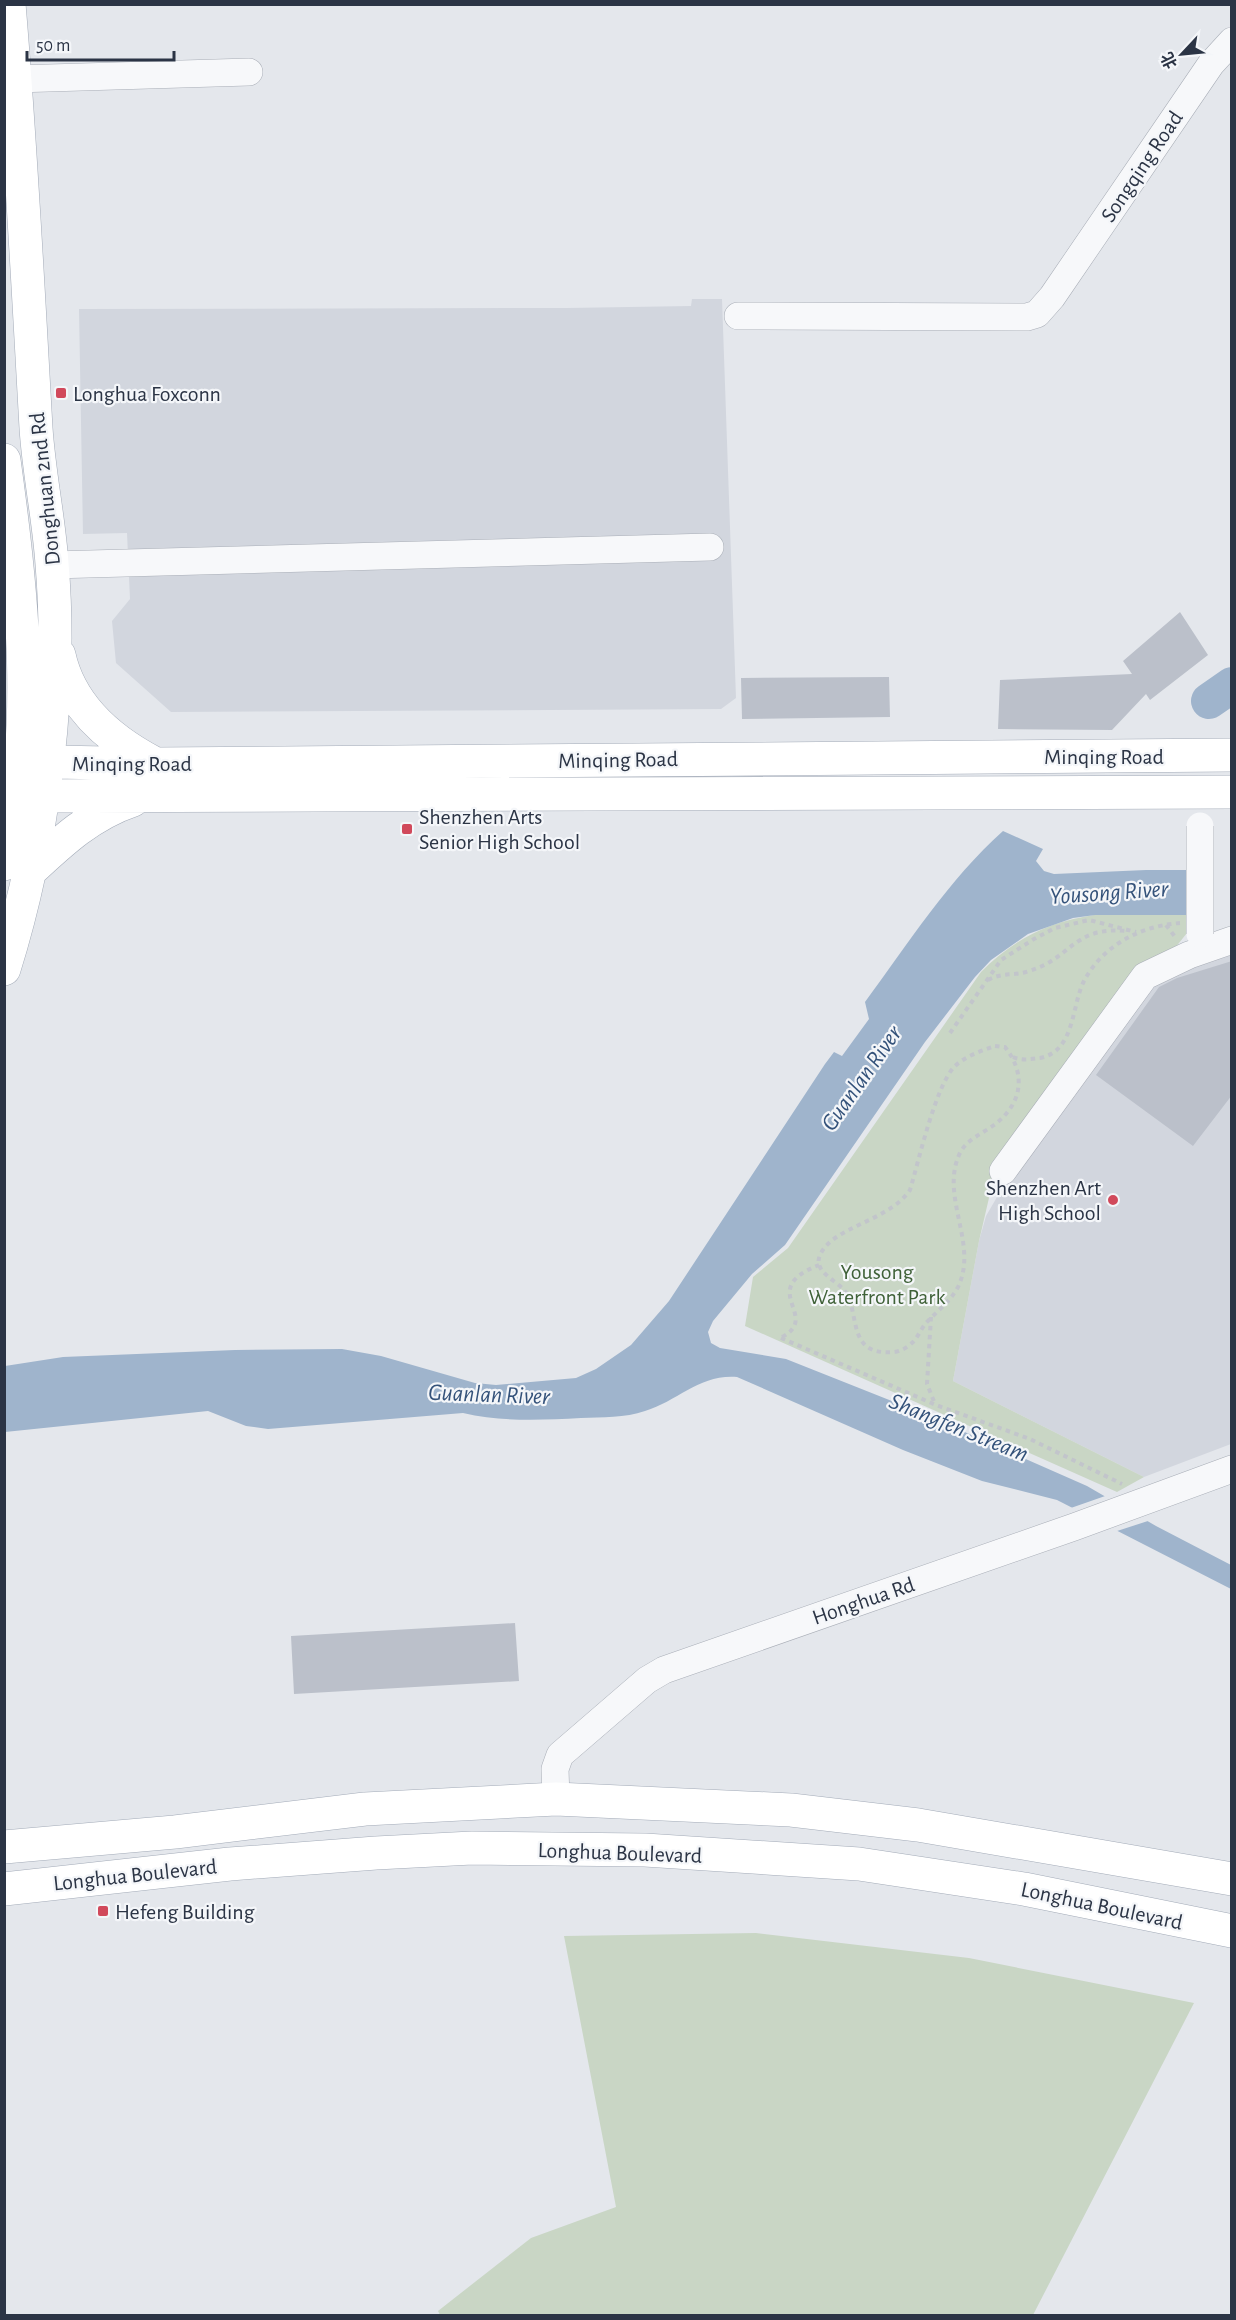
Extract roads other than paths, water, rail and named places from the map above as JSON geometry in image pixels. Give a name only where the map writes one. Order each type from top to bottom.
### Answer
[{"type":"main road","name":"Donghuan 2nd Rd","points":[[9,4],[37,434],[52,565],[55,637],[52,725],[24,762]]},
{"type":"main road","name":"Donghuan 2nd Rd","points":[[4,460],[19,566],[26,692],[17,868],[4,969]]},
{"type":"main road","points":[[55,637],[70,688],[89,713],[110,736],[156,764]]},
{"type":"main road","points":[[4,697],[24,658]]},
{"type":"main road","name":"Minqing Road","points":[[24,762],[156,764],[1232,755]]},
{"type":"main road","name":"Minqing Road","points":[[21,796],[1216,792]]},
{"type":"main road","points":[[17,868],[112,807],[148,795]]},
{"type":"main road","name":"Longhua Boulevard","points":[[4,1847],[175,1832],[365,1809],[556,1799],[791,1810],[895,1822],[1232,1879]]},
{"type":"main road","name":"Longhua Boulevard","points":[[4,1888],[230,1864],[376,1853],[472,1848],[645,1850],[860,1864],[1024,1889],[1232,1931]]},
{"type":"street","name":"Songqing Road","points":[[738,316],[1027,317],[1037,314],[1094,235],[1210,64],[1232,40]]},
{"type":"street","points":[[15,79],[249,72]]},
{"type":"street","points":[[52,565],[128,561],[710,547]]},
{"type":"street","points":[[1205,947],[1200,826],[1216,792]]},
{"type":"street","points":[[1003,1171],[1145,976],[1205,947],[1232,940]]},
{"type":"street","name":"Honghua Rd","points":[[556,1799],[555,1770],[560,1755],[647,1680],[664,1670],[1156,1498],[1232,1469]]},
{"type":"water","points":[[1003,831],[1043,849],[1036,861],[1044,871],[1054,874],[1146,870],[1231,870],[1187,915],[1095,915],[1073,918],[1028,934],[991,960],[975,977],[925,1042],[785,1245],[752,1274],[713,1321],[708,1332],[711,1343],[720,1348],[786,1359],[917,1411],[1087,1486],[1156,1526],[1231,1565],[1231,1589],[1057,1500],[982,1481],[903,1450],[737,1377],[712,1380],[657,1407],[630,1415],[613,1417],[522,1420],[463,1413],[268,1429],[246,1426],[208,1411],[5,1432],[5,1366],[63,1357],[235,1350],[342,1349],[381,1356],[475,1383],[496,1385],[576,1378],[596,1369],[631,1345],[669,1301],[825,1064],[834,1052],[842,1056],[869,1019],[865,1002],[947,891]]},
{"type":"waterway","points":[[1209,701],[1232,685]]},
{"type":"place","name":"Longhua Foxconn","points":[[61,393]]},
{"type":"place","name":"Shenzhen Arts Senior High School","points":[[407,829]]},
{"type":"place","name":"Shenzhen Art High School","points":[[1113,1200]]},
{"type":"place","name":"Hefeng Building","points":[[103,1911]]},
{"type":"water label","name":"Yousong River","points":[[1109,892]]},
{"type":"water label","name":"Guanlan River","points":[[861,1078]]},
{"type":"water label","name":"Guanlan River","points":[[489,1394]]},
{"type":"water label","name":"Shangfen Stream","points":[[959,1427]]},
{"type":"park label","name":"Yousong Waterfront Park","points":[[877,1284]]}]
